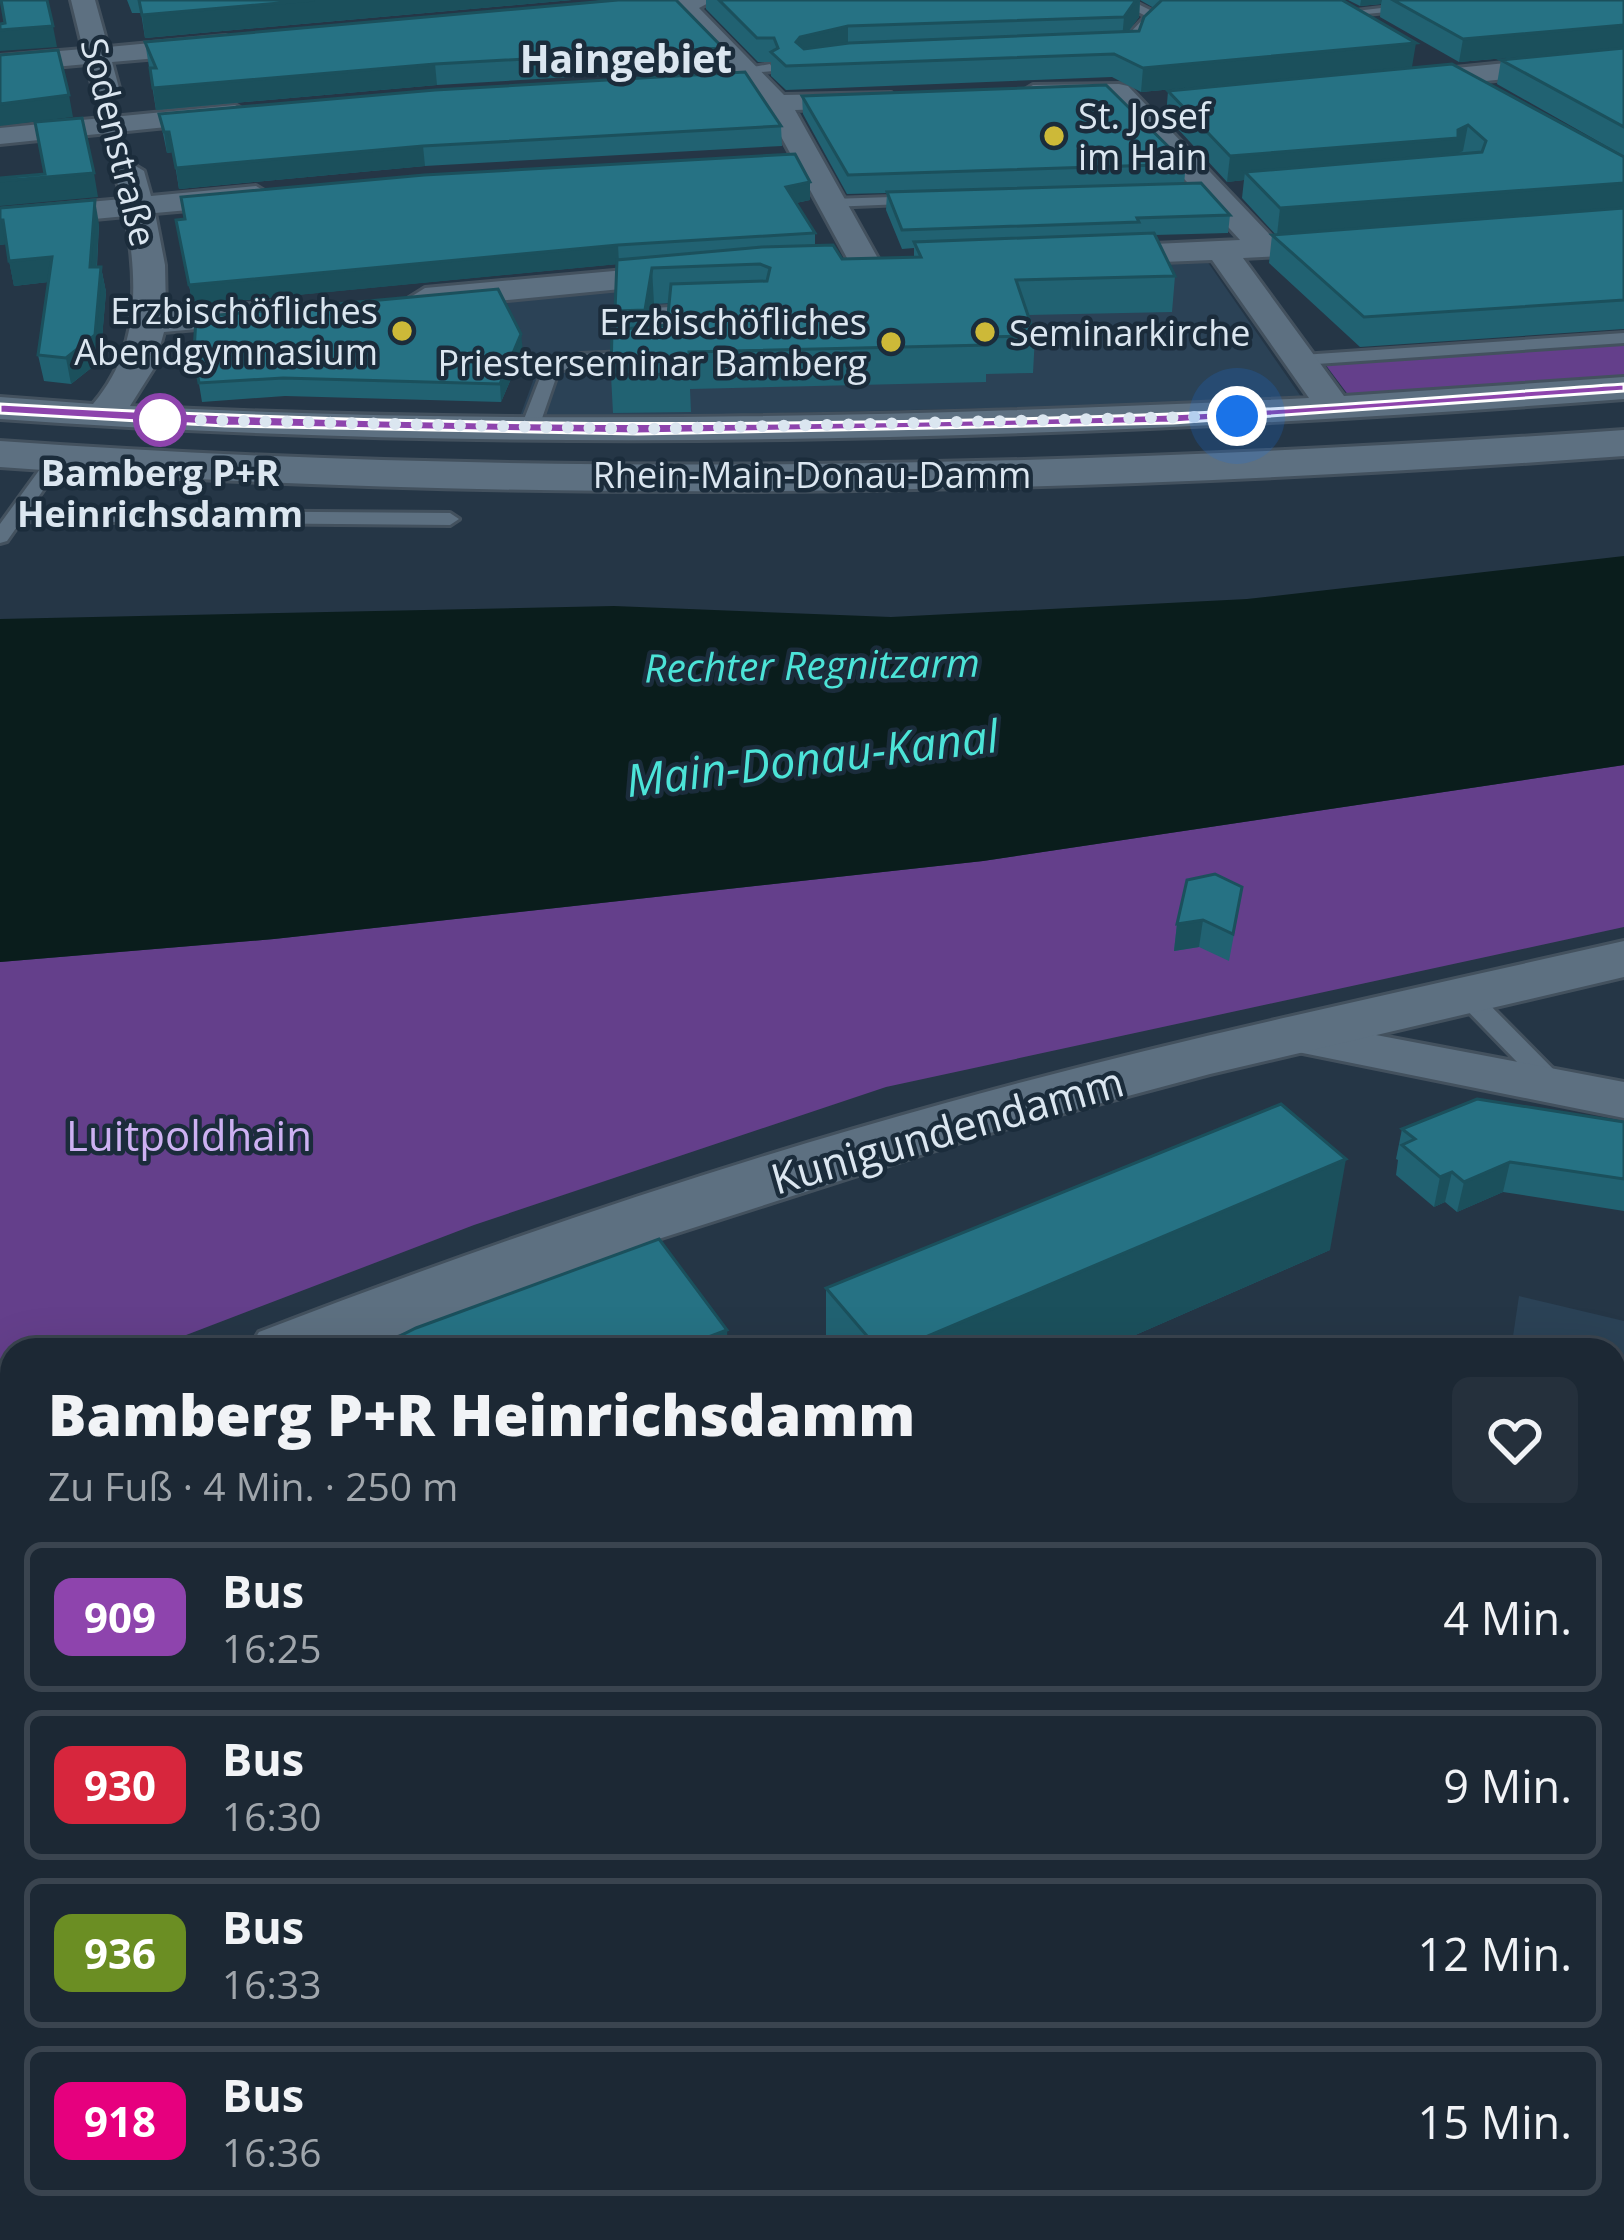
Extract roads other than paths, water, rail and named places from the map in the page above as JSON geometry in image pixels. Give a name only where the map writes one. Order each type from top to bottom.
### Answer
[{"type":"street","name":"Sodenstraße","points":[[83,0],[139,205],[150,277],[140,361],[102,416]]},
{"type":"street","points":[[568,12],[687,1],[758,72],[777,104],[791,158],[880,261],[817,265]]},
{"type":"street","points":[[1333,6],[1495,98]]},
{"type":"street","points":[[0,64],[259,41]]},
{"type":"street","points":[[1371,84],[1624,59]]},
{"type":"street","points":[[710,82],[758,72]]},
{"type":"street","points":[[1005,94],[1112,90],[1135,106],[1267,250]]},
{"type":"street","points":[[777,104],[914,98]]},
{"type":"street","points":[[1135,106],[1178,102]]},
{"type":"street","points":[[0,136],[259,111]]},
{"type":"street","points":[[0,219],[282,192]]},
{"type":"street","points":[[1068,256],[1380,241]]},
{"type":"street","points":[[1222,252],[1336,410]]},
{"type":"street","points":[[381,302],[716,272]]},
{"type":"street","points":[[147,324],[314,308]]},
{"type":"street","points":[[0,408],[102,416],[530,427],[1173,418],[1624,388]]},
{"type":"street","name":"Rhein-Main-Donau-Damm","points":[[0,454],[345,472],[820,476],[1143,469],[1624,443]]},
{"type":"street","name":"Kunigundendamm","points":[[315,1338],[463,1279],[964,1119],[1624,958]]},
{"type":"street","points":[[1297,1036],[1624,1100]]},
{"type":"lane","points":[[1109,48],[1133,47],[1132,37],[1151,21],[1152,14],[1120,0]]},
{"type":"lane","points":[[1333,6],[1439,6]]},
{"type":"lane","points":[[831,203],[938,200]]},
{"type":"lane","points":[[530,427],[550,368],[580,359],[659,356],[660,310],[721,310]]},
{"type":"lane","points":[[1302,360],[1624,338]]},
{"type":"lane","points":[[0,537],[57,458]]},
{"type":"lane","points":[[0,498],[23,508],[450,519]]},
{"type":"lane","points":[[1467,996],[1556,1087]]},
{"type":"water","points":[[1624,556],[1624,765],[983,861],[274,939],[0,962],[0,619],[614,606],[891,617],[1247,599]]},
{"type":"place","name":"St. Josef im Hain","points":[[1054,136]]},
{"type":"place","name":"Erzbischöfliches Abendgymnasium","points":[[402,331]]},
{"type":"place","name":"Seminarkirche","points":[[985,332]]},
{"type":"place","name":"Erzbischöfliches Priesterseminar Bamberg","points":[[891,342]]},
{"type":"place","name":"Bamberg P+R Heinrichsdamm","points":[[160,420]]},
{"type":"district","name":"Haingebiet","points":[[626,57]]},
{"type":"water label","name":"Rechter Regnitzarm","points":[[812,664]]},
{"type":"water label","name":"Main-Donau-Kanal","points":[[812,757]]},
{"type":"park label","name":"Luitpoldhain","points":[[189,1134]]}]
